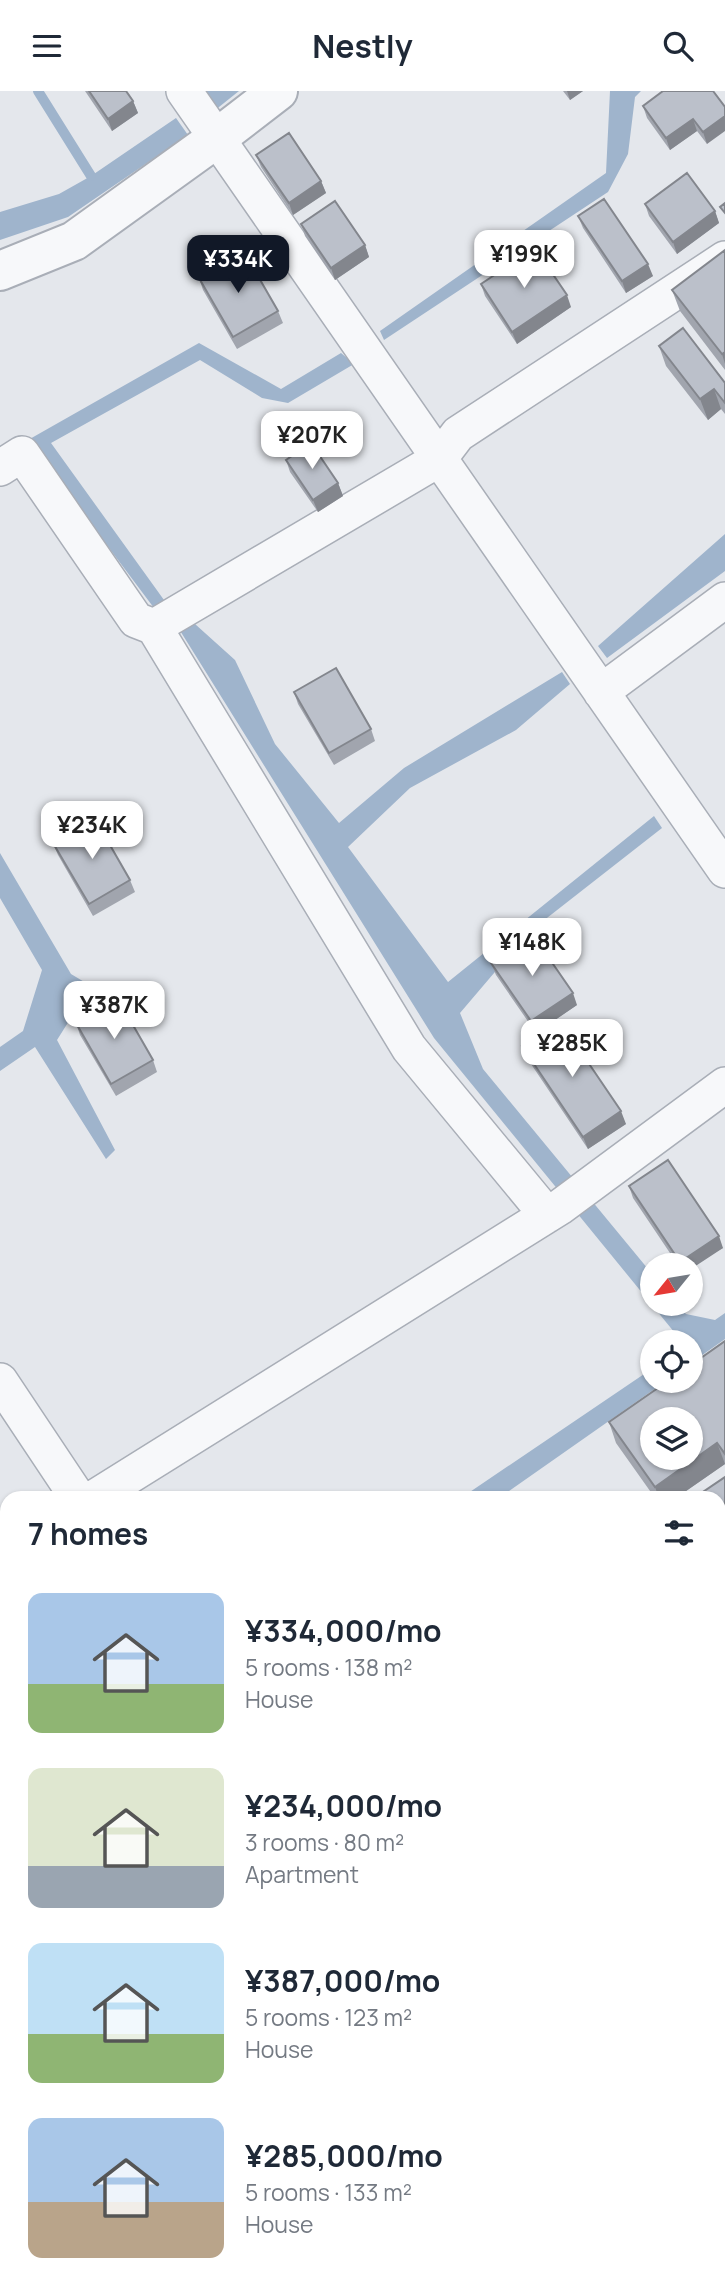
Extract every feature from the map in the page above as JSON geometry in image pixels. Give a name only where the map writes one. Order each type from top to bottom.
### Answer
[{"type":"street","points":[[184,91],[725,870]]},
{"type":"street","points":[[0,271],[74,241],[278,91]]},
{"type":"street","points":[[154,627],[439,459],[458,434],[725,259]]},
{"type":"street","points":[[0,468],[22,454],[136,620],[154,627],[409,1048],[564,1203]]},
{"type":"street","points":[[601,692],[725,600]]},
{"type":"street","points":[[105,1491],[564,1203],[725,1086]]},
{"type":"street","points":[[0,1381],[12,1424],[72,1491]]},
{"type":"water","points":[[206,91],[239,91],[214,111],[202,94]]},
{"type":"water","points":[[610,91],[641,91],[635,97],[628,154],[608,192],[384,340],[380,331],[606,173]]},
{"type":"water","points":[[176,118],[188,135],[68,217],[0,240],[0,212],[59,194],[91,176]]},
{"type":"water","points":[[199,343],[281,389],[341,353],[354,364],[288,403],[262,398],[200,360],[51,443],[164,600],[154,608],[28,440]]},
{"type":"water","points":[[725,534],[725,571],[607,658],[598,646]]},
{"type":"water","points":[[195,624],[235,660],[275,744],[339,823],[404,768],[562,672],[570,684],[516,730],[410,788],[348,847],[448,982],[654,816],[662,828],[529,932],[460,1013],[483,1069],[640,1259],[640,1290],[434,1038],[179,629]]},
{"type":"water","points":[[0,853],[71,974],[91,986],[57,1040],[115,1150],[106,1159],[35,1047],[0,1071],[0,1047],[23,1031],[42,970],[0,898]]},
{"type":"water","points":[[725,1313],[725,1339],[703,1355],[703,1330],[672,1330],[661,1316],[696,1316],[715,1320]]},
{"type":"water","points":[[640,1377],[640,1393],[649,1393],[509,1491],[471,1491]]},
{"type":"building","points":[[89,91],[126,91],[133,101],[108,119]]},
{"type":"building","points":[[663,91],[713,91],[725,107],[725,116],[703,132],[693,119],[666,138],[643,106]]},
{"type":"building","points":[[289,133],[321,181],[289,203],[256,155]]},
{"type":"building","points":[[687,173],[715,211],[673,242],[645,204]]},
{"type":"building","points":[[604,199],[648,264],[622,281],[578,216]]},
{"type":"building","points":[[335,201],[365,245],[331,268],[301,224]]},
{"type":"building","points":[[535,248],[567,295],[512,332],[481,284]]},
{"type":"building","points":[[725,250],[725,352],[722,354],[672,290]]},
{"type":"building","points":[[244,252],[278,311],[233,337],[199,278]]},
{"type":"building","points":[[683,328],[725,383],[725,403],[714,389],[700,399],[659,346]]},
{"type":"building","points":[[311,443],[338,483],[313,500],[286,460]]},
{"type":"building","points":[[336,668],[371,729],[329,753],[294,692]]},
{"type":"building","points":[[95,819],[130,880],[89,904],[53,843]]},
{"type":"building","points":[[533,935],[573,993],[531,1021],[491,963]]},
{"type":"building","points":[[118,999],[153,1060],[111,1084],[76,1023]]},
{"type":"building","points":[[560,1021],[621,1111],[583,1137],[522,1046]]},
{"type":"building","points":[[668,1160],[719,1236],[694,1253],[674,1253],[629,1186]]},
{"type":"building","points":[[725,1341],[725,1454],[717,1443],[703,1453],[703,1407],[640,1407],[640,1466],[609,1422],[651,1393],[703,1393],[703,1357]]},
{"type":"building","points":[[643,1470],[679,1470],[655,1487]]},
{"type":"building","points":[[725,1477],[725,1491],[704,1491]]},
{"type":"waterway","points":[[38,91],[91,176]]}]
